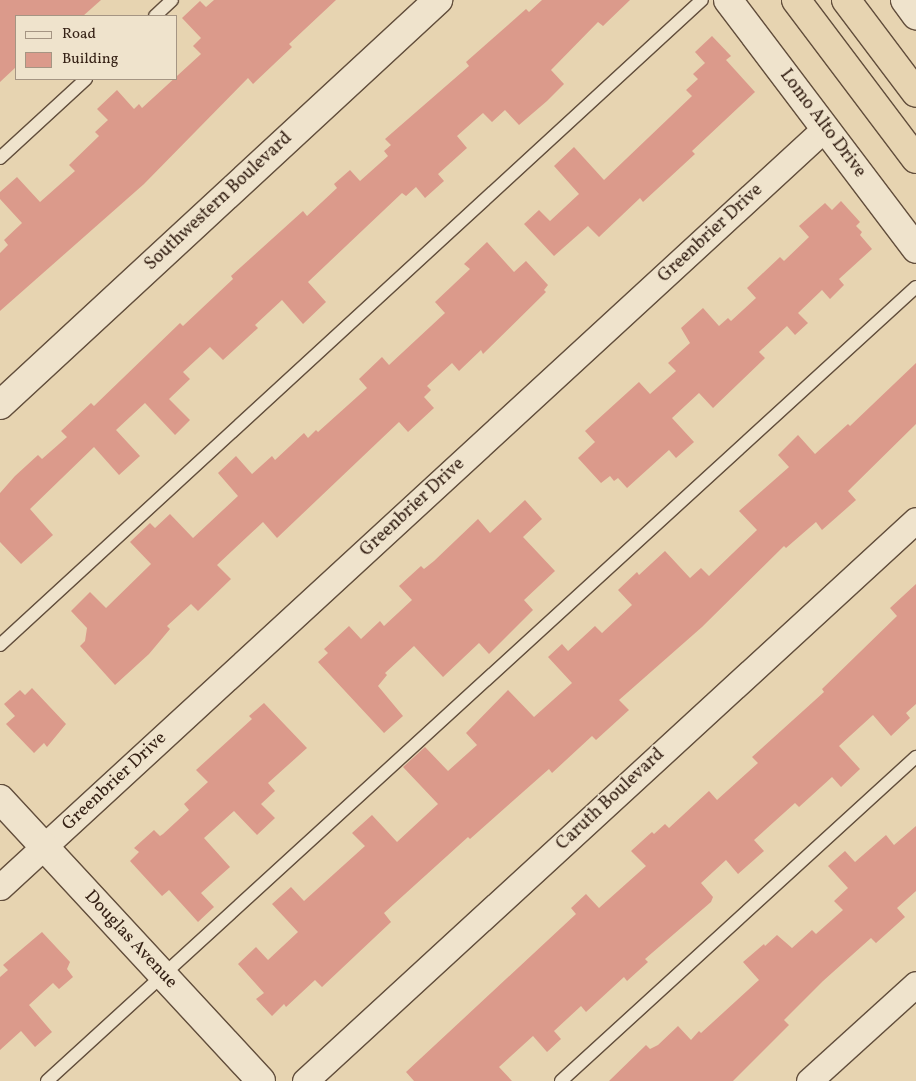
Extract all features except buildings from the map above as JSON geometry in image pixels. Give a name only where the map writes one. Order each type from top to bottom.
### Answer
[{"type":"highway","points":[[796,0],[916,159]]},
{"type":"highway","points":[[846,0],[916,93]]},
{"type":"street","name":"Southwestern Boulevard","points":[[0,405],[438,0]]},
{"type":"street","name":"Lomo Alto Drive","points":[[728,0],[916,249]]},
{"type":"street","points":[[905,0],[916,15]]},
{"type":"street","name":"Greenbrier Drive","points":[[0,887],[826,128]]},
{"type":"street","name":"Caruth Boulevard","points":[[305,1081],[916,520]]},
{"type":"street","name":"Douglas Avenue","points":[[0,798],[261,1081]]},
{"type":"street","points":[[809,1081],[916,984]]},
{"type":"lane","points":[[155,15],[172,0]]},
{"type":"lane","points":[[0,645],[702,0]]},
{"type":"lane","points":[[0,158],[85,80]]},
{"type":"lane","points":[[47,1081],[916,286]]},
{"type":"lane","points":[[561,1081],[916,757]]}]
